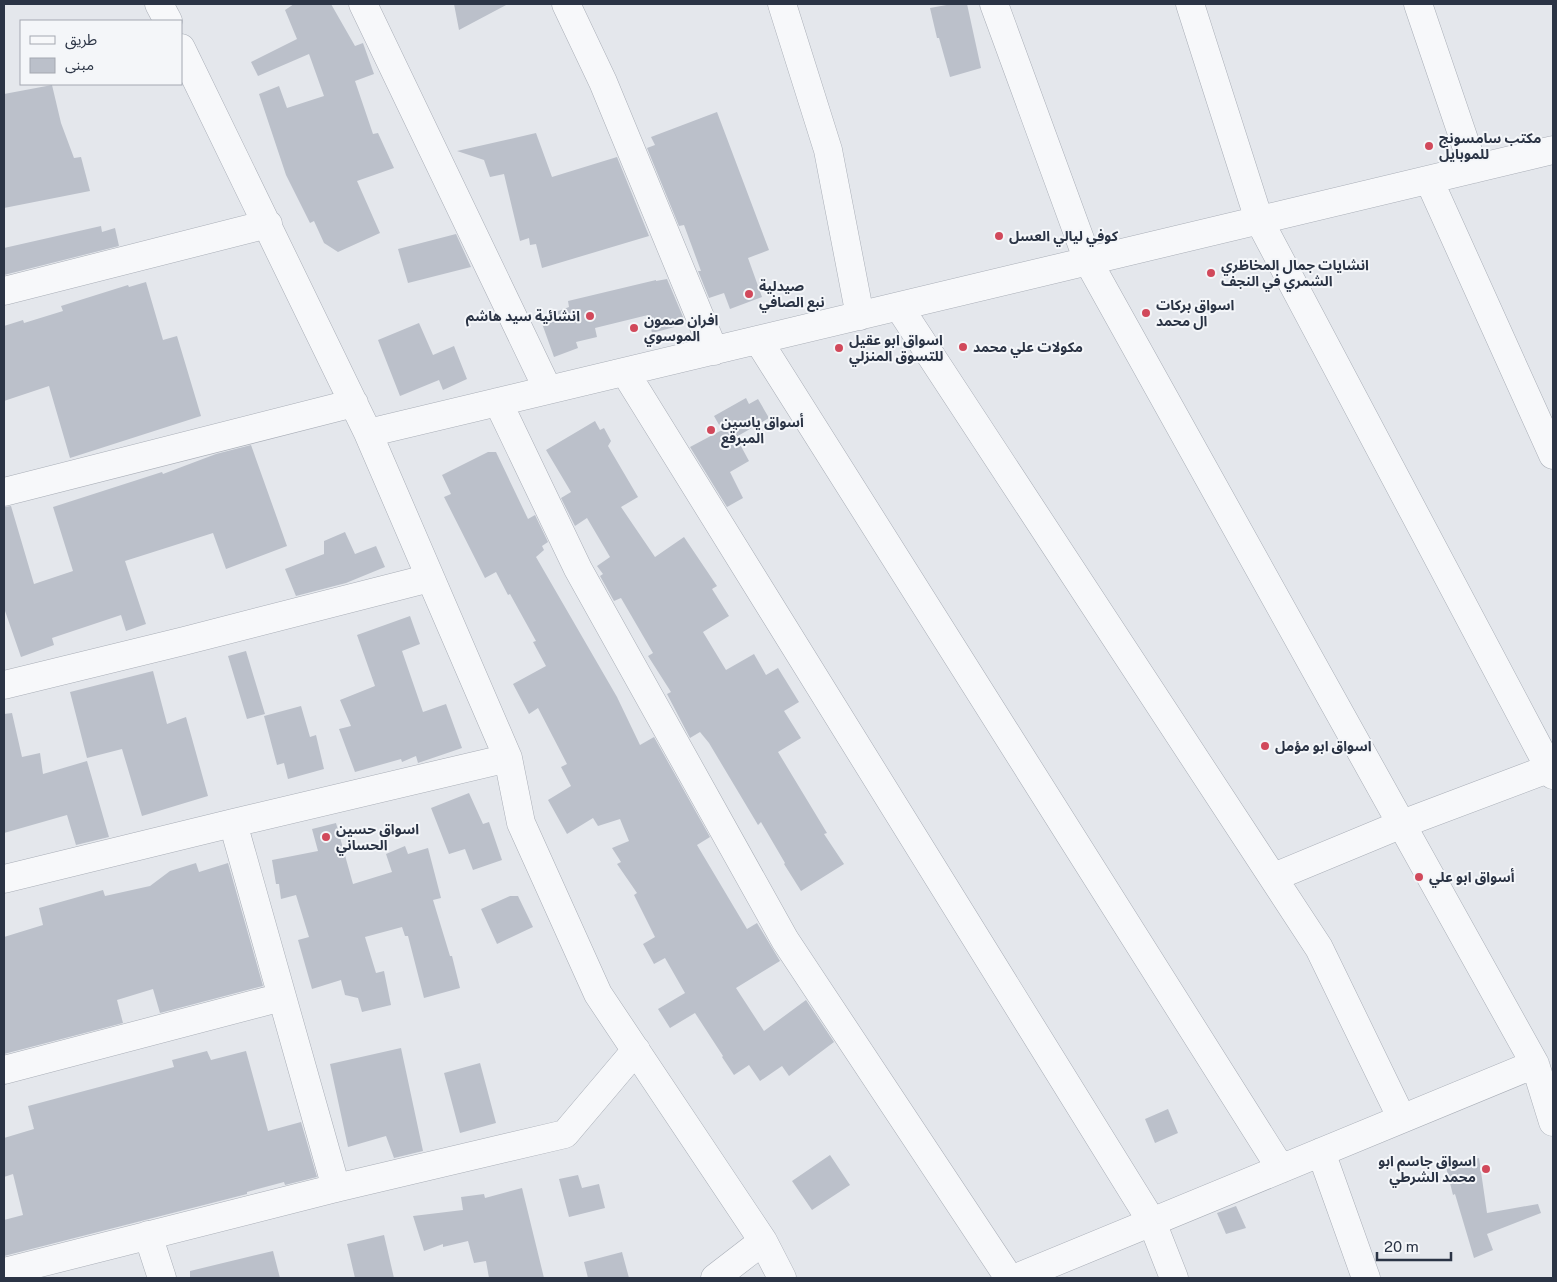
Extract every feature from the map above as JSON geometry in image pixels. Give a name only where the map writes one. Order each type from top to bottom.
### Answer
[{"type":"street","points":[[159,4],[167,20]]},
{"type":"street","points":[[363,4],[548,390]]},
{"type":"street","points":[[566,4],[603,82],[714,351]]},
{"type":"street","points":[[782,4],[828,150],[860,316]]},
{"type":"street","points":[[994,4],[1088,261],[1535,1064],[1553,1122]]},
{"type":"street","points":[[1190,4],[1259,220],[1552,770],[1402,824],[1274,877]]},
{"type":"street","points":[[1418,4],[1474,169]]},
{"type":"street","points":[[182,50],[268,224],[368,434],[508,758],[521,823],[598,994],[763,1241],[782,1278]]},
{"type":"street","points":[[368,434],[1553,150]]},
{"type":"street","points":[[1429,180],[1553,455]]},
{"type":"street","points":[[4,291],[268,224]]},
{"type":"street","points":[[899,306],[1320,948],[1402,1119]]},
{"type":"street","points":[[758,340],[1281,1169]]},
{"type":"street","points":[[625,372],[1152,1222],[1174,1278]]},
{"type":"street","points":[[498,402],[578,569],[785,940],[1009,1278]]},
{"type":"street","points":[[4,492],[354,403]]},
{"type":"street","points":[[4,685],[430,578]]},
{"type":"street","points":[[4,879],[508,758]]},
{"type":"street","points":[[234,823],[336,1188]]},
{"type":"street","points":[[4,1070],[282,997]]},
{"type":"street","points":[[4,1272],[336,1188],[565,1134],[636,1050]]},
{"type":"street","points":[[1016,1278],[1535,1064]]},
{"type":"street","points":[[1321,1152],[1366,1278]]},
{"type":"street","points":[[148,1235],[162,1278]]},
{"type":"street","points":[[715,1278],[763,1241]]},
{"type":"building","points":[[294,4],[331,4],[355,46],[363,43],[374,74],[355,81],[373,134],[378,133],[394,168],[357,181],[380,233],[338,252],[324,243],[314,221],[310,223],[286,175],[259,94],[279,86],[287,108],[324,96],[309,54],[258,76],[251,62],[297,39],[285,10]]},
{"type":"building","points":[[454,4],[508,4],[459,30]]},
{"type":"building","points":[[952,4],[967,4],[981,68],[950,77],[939,38],[937,38],[930,8]]},
{"type":"building","points":[[52,85],[61,123],[74,158],[81,157],[90,191],[4,208],[4,94]]},
{"type":"building","points":[[717,112],[769,250],[748,258],[762,297],[730,309],[724,293],[709,298],[698,271],[701,271],[684,225],[679,226],[647,148],[655,145],[651,137]]},
{"type":"building","points":[[536,133],[552,177],[617,157],[649,236],[542,268],[536,244],[530,245],[529,238],[520,241],[504,174],[490,177],[484,160],[457,151]]},
{"type":"building","points":[[101,226],[102,232],[115,228],[119,246],[4,275],[4,248]]},
{"type":"building","points":[[456,234],[471,267],[408,283],[398,249]]},
{"type":"building","points":[[667,279],[686,324],[652,333],[648,315],[595,328],[597,337],[576,342],[578,348],[554,357],[540,318],[569,307],[568,301]]},
{"type":"building","points":[[146,282],[163,340],[177,336],[201,416],[70,458],[49,386],[4,401],[4,326],[23,320],[24,323],[63,311],[61,306],[128,285],[129,287]]},
{"type":"building","points":[[419,323],[433,355],[454,346],[467,379],[443,390],[439,380],[400,396],[378,340]]},
{"type":"building","points":[[746,398],[749,404],[758,399],[769,418],[736,437],[749,461],[730,472],[743,498],[727,507],[690,447],[722,430],[714,416]]},
{"type":"building","points":[[595,421],[600,430],[604,428],[611,441],[608,446],[638,497],[621,507],[655,557],[684,537],[717,586],[712,589],[729,616],[703,632],[726,670],[754,654],[766,675],[778,668],[799,702],[784,711],[801,738],[778,752],[827,833],[824,834],[844,864],[801,891],[761,822],[758,825],[709,743],[700,732],[690,738],[667,694],[671,692],[648,656],[653,653],[621,598],[614,601],[600,576],[603,574],[597,566],[610,557],[587,518],[575,526],[561,498],[571,492],[546,450]]},
{"type":"building","points":[[251,445],[287,546],[226,569],[213,533],[125,561],[146,624],[126,631],[121,615],[52,638],[54,645],[21,657],[4,608],[4,507],[11,506],[34,584],[73,571],[53,507],[162,472],[163,474],[216,454]]},
{"type":"building","points":[[488,452],[496,452],[528,519],[535,515],[548,542],[542,546],[544,550],[536,557],[617,697],[640,745],[654,737],[710,837],[697,845],[747,929],[757,923],[780,961],[736,988],[764,1031],[806,1000],[834,1042],[789,1076],[782,1066],[760,1081],[749,1065],[734,1075],[695,1013],[670,1028],[658,1009],[685,993],[665,958],[654,964],[643,944],[655,937],[634,895],[637,893],[617,864],[621,862],[612,848],[629,841],[620,819],[598,826],[593,818],[567,834],[548,800],[571,786],[561,767],[567,764],[538,708],[529,714],[513,684],[546,666],[533,642],[536,641],[496,572],[485,578],[444,497],[451,494],[442,475]]},
{"type":"building","points":[[345,532],[355,554],[376,546],[385,567],[346,583],[296,596],[285,569],[324,554],[324,541]]},
{"type":"building","points":[[410,616],[420,644],[402,651],[423,712],[446,704],[462,748],[418,763],[416,756],[402,762],[401,759],[355,772],[339,729],[351,726],[340,700],[375,686],[357,635]]},
{"type":"building","points":[[246,651],[265,714],[247,719],[228,656]]},
{"type":"building","points":[[153,671],[167,724],[186,717],[208,796],[142,816],[122,749],[87,758],[70,692]]},
{"type":"building","points":[[301,706],[310,737],[316,735],[324,769],[288,779],[284,763],[277,765],[264,716]]},
{"type":"building","points":[[12,713],[22,757],[40,753],[43,774],[87,761],[109,837],[76,845],[67,815],[4,833],[4,714]]},
{"type":"building","points":[[469,793],[483,824],[489,822],[502,860],[473,870],[465,849],[449,854],[431,808]]},
{"type":"building","points":[[336,823],[353,884],[392,872],[386,854],[405,846],[408,854],[428,848],[441,898],[433,900],[450,956],[452,956],[460,988],[424,998],[408,936],[405,936],[402,927],[365,937],[376,973],[384,971],[391,1005],[362,1012],[358,998],[345,995],[341,980],[312,989],[298,940],[309,937],[296,895],[281,899],[272,860],[318,851],[312,829]]},
{"type":"building","points":[[196,863],[199,872],[228,863],[263,986],[160,1013],[153,989],[117,1000],[123,1023],[4,1054],[4,937],[43,925],[39,908],[103,890],[105,896],[150,886],[170,871]]},
{"type":"building","points":[[510,896],[518,896],[533,927],[497,944],[481,909]]},
{"type":"building","points":[[401,1048],[423,1151],[394,1158],[386,1136],[348,1147],[330,1064]]},
{"type":"building","points":[[207,1051],[211,1060],[246,1051],[268,1131],[301,1122],[317,1177],[285,1185],[284,1182],[247,1192],[247,1194],[4,1256],[4,1220],[23,1215],[13,1174],[4,1177],[4,1138],[34,1129],[28,1106],[174,1067],[172,1060]]},
{"type":"building","points":[[480,1063],[496,1123],[460,1133],[444,1073]]},
{"type":"building","points":[[1168,1109],[1178,1133],[1155,1143],[1145,1119]]},
{"type":"building","points":[[830,1155],[850,1185],[812,1210],[792,1181]]},
{"type":"building","points":[[1479,1158],[1487,1213],[1538,1204],[1541,1213],[1487,1234],[1493,1250],[1474,1258],[1455,1194],[1453,1195],[1446,1167]]},
{"type":"building","points":[[578,1175],[582,1188],[599,1184],[605,1208],[569,1217],[559,1179]]},
{"type":"building","points":[[522,1188],[544,1278],[489,1278],[486,1261],[474,1263],[468,1241],[443,1247],[443,1244],[424,1251],[413,1216],[463,1210],[461,1197],[484,1194],[485,1198]]},
{"type":"building","points":[[1236,1206],[1246,1228],[1226,1234],[1217,1213]]},
{"type":"building","points":[[384,1235],[394,1278],[355,1278],[347,1244]]},
{"type":"building","points":[[273,1251],[280,1278],[190,1278],[190,1271]]},
{"type":"building","points":[[622,1252],[629,1278],[588,1278],[584,1262]]},
{"type":"place","name":"مكتب سامسونج للموبايل","points":[[1429,146]]},
{"type":"place","name":"كوفي ليالي العسل","points":[[999,236]]},
{"type":"place","name":"انشايات جمال المخاظري الشمري في النجف","points":[[1211,273]]},
{"type":"place","name":"صيدلية نبع الصافي","points":[[749,294]]},
{"type":"place","name":"اسواق بركات ال محمد","points":[[1146,313]]},
{"type":"place","name":"انشائية سيد هاشم","points":[[590,316]]},
{"type":"place","name":"افران صمون الموسوي","points":[[634,328]]},
{"type":"place","name":"مكولات علي محمد","points":[[963,347]]},
{"type":"place","name":"اسواق ابو عقيل للتسوق المنزلي","points":[[839,348]]},
{"type":"place","name":"أسواق ياسين المبرقع","points":[[711,430]]},
{"type":"place","name":"اسواق ابو مؤمل","points":[[1265,746]]},
{"type":"place","name":"اسواق حسين الحساني","points":[[326,837]]},
{"type":"place","name":"أسواق ابو علي","points":[[1419,877]]},
{"type":"place","name":"اسواق جاسم ابو محمد الشرطي","points":[[1486,1169]]}]
